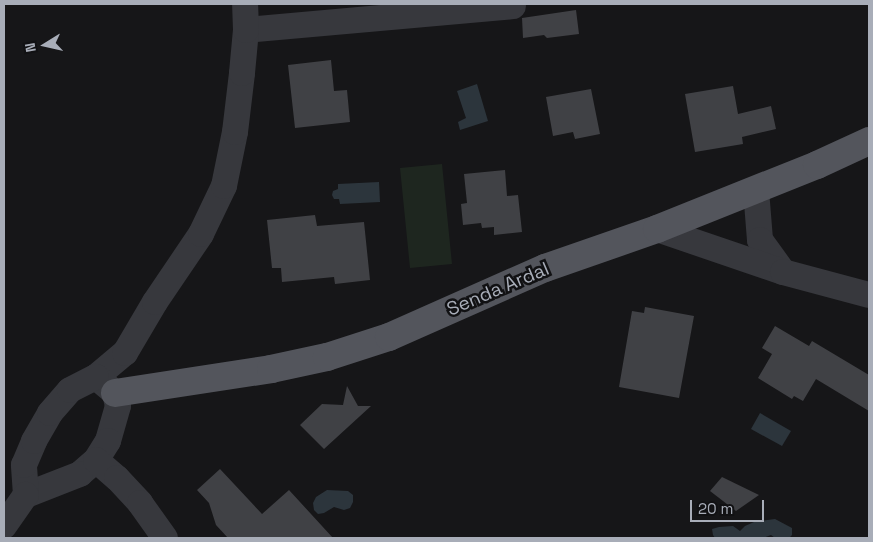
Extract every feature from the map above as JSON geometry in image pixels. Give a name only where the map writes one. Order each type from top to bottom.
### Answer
[{"type":"main road","name":"Senda Ardal","points":[[105,385],[271,369],[327,357],[389,337],[545,268],[657,229],[817,165],[869,141]]},
{"type":"street","points":[[4,526],[24,465],[34,441],[50,414],[70,390],[105,385],[155,302],[201,234],[224,186],[235,132],[246,30],[245,4]]},
{"type":"street","points":[[246,30],[513,6]]},
{"type":"street","points":[[756,190],[760,240],[783,272]]},
{"type":"street","points":[[657,229],[783,272],[869,295]]},
{"type":"street","points":[[15,496],[80,474],[96,460],[108,441],[118,406],[105,385]]},
{"type":"street","points":[[96,460],[117,478],[140,503],[165,538]]},
{"type":"shaded area","points":[[477,84],[488,121],[460,130],[458,122],[466,118],[457,91]]},
{"type":"shaded area","points":[[442,164],[452,264],[410,268],[400,168]]},
{"type":"shaded area","points":[[379,182],[380,202],[340,204],[339,199],[334,199],[332,195],[333,191],[338,189],[338,184]]},
{"type":"shaded area","points":[[760,413],[791,431],[782,446],[751,429]]},
{"type":"shaded area","points":[[327,490],[348,491],[353,495],[353,502],[350,508],[344,510],[334,507],[318,514],[314,510],[313,503],[316,497]]},
{"type":"shaded area","points":[[775,519],[792,528],[792,535],[789,538],[775,538],[771,535],[763,538],[715,538],[713,535],[712,529],[719,527],[733,526],[740,531],[745,526],[754,522]]},
{"type":"building","points":[[576,10],[579,34],[547,38],[544,35],[523,38],[522,18]]},
{"type":"building","points":[[331,60],[334,91],[347,90],[350,122],[295,128],[288,65]]},
{"type":"building","points":[[733,86],[738,114],[771,106],[776,129],[742,137],[743,144],[695,152],[685,94]]},
{"type":"building","points":[[591,89],[600,134],[575,139],[573,132],[553,136],[546,97]]},
{"type":"building","points":[[505,170],[507,196],[518,195],[522,232],[494,235],[494,227],[482,228],[481,223],[463,225],[461,204],[467,203],[464,174]]},
{"type":"building","points":[[315,215],[317,226],[364,222],[370,280],[335,284],[334,277],[282,282],[281,268],[272,268],[267,220]]},
{"type":"building","points":[[645,307],[694,316],[679,398],[619,387],[632,311],[644,313]]},
{"type":"building","points":[[775,326],[809,346],[812,341],[869,375],[869,411],[816,379],[803,401],[794,396],[792,399],[758,378],[772,354],[762,348]]},
{"type":"building","points":[[347,386],[358,406],[371,406],[324,449],[300,425],[322,404],[343,405]]},
{"type":"building","points":[[220,469],[262,514],[289,490],[333,538],[228,538],[216,525],[209,503],[197,490]]},
{"type":"building","points":[[722,477],[759,495],[736,511],[710,491]]}]
